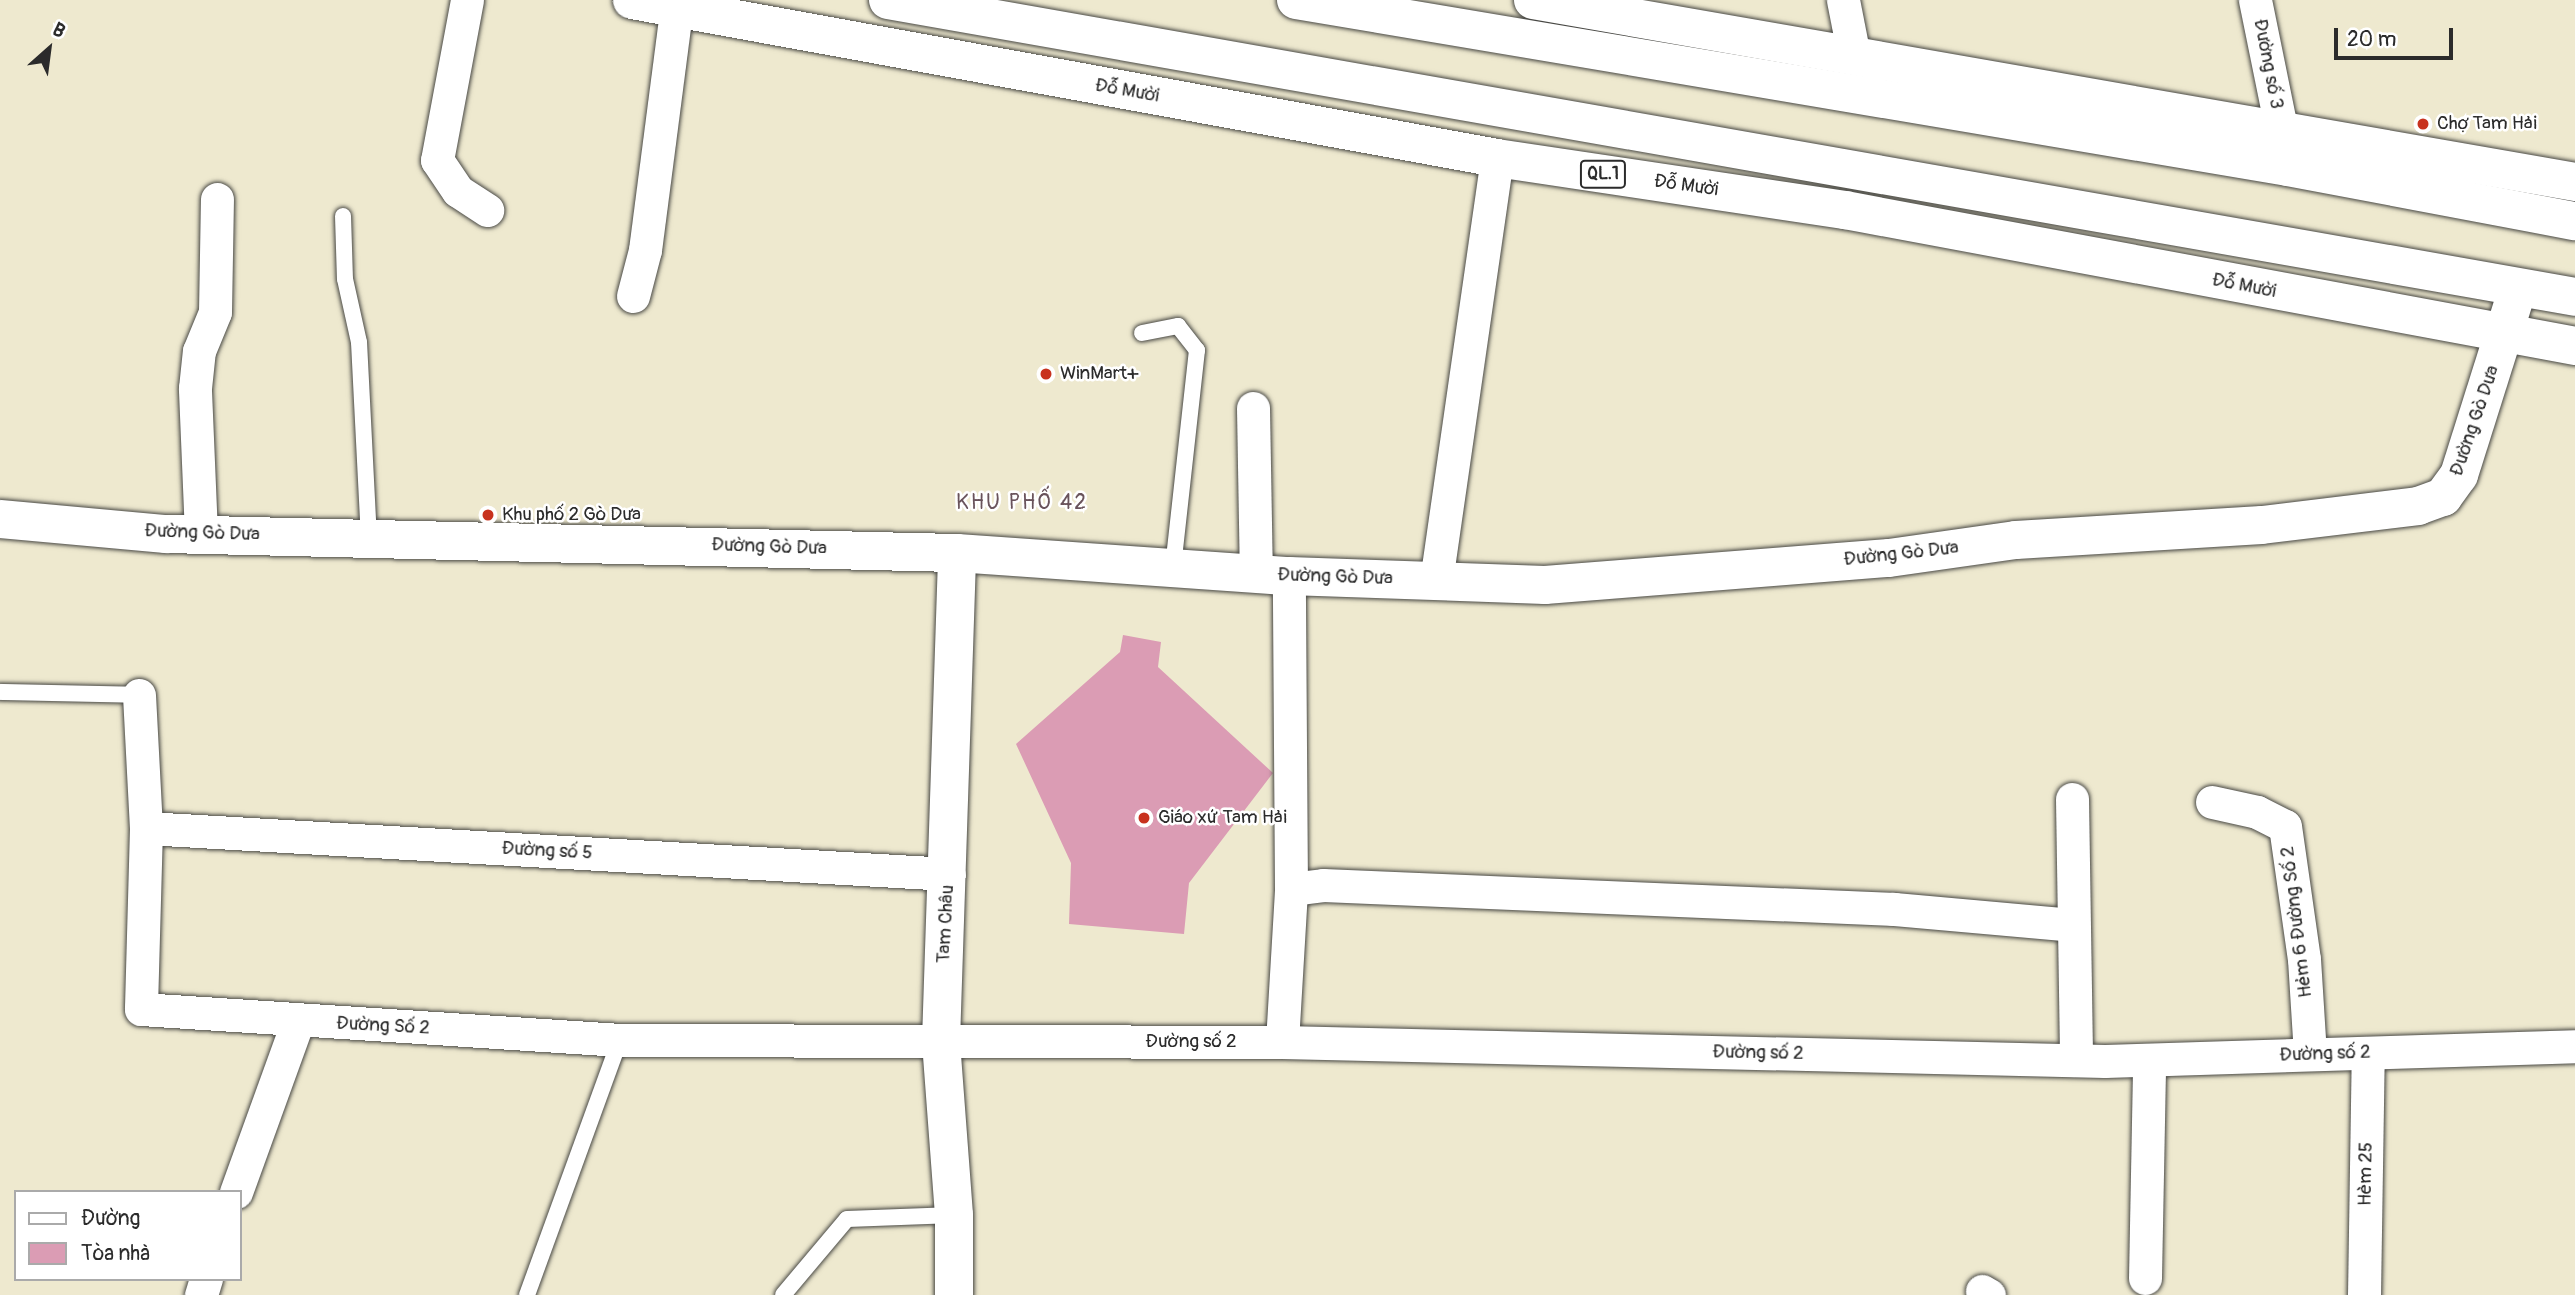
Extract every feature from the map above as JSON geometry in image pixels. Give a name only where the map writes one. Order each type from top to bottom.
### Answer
[{"type":"main road","name":"Đỗ Mười","points":[[632,0],[1497,158],[1845,210],[2575,346]]},
{"type":"main road","name":"QL.1","points":[[888,0],[2575,298]]},
{"type":"main road","points":[[1296,0],[1359,5],[2288,167],[2575,221]]},
{"type":"main road","points":[[1533,0],[2281,128],[2575,182]]},
{"type":"main road","points":[[1845,210],[1904,181]]},
{"type":"main road","name":"Đường Gò Dưa","points":[[0,519],[201,534],[957,553],[1273,575],[1545,585],[1889,558],[2016,540],[2262,525],[2418,506],[2443,497],[2459,475],[2518,288]]},
{"type":"main road","name":"Tam Châu","points":[[954,1295],[954,1215],[941,1041],[949,874],[957,553]]},
{"type":"street","points":[[467,0],[437,160],[458,191],[487,210]]},
{"type":"street","points":[[1843,0],[1854,56]]},
{"type":"street","name":"Đường số 3","points":[[2255,0],[2281,128]]},
{"type":"street","points":[[633,296],[645,250],[676,10]]},
{"type":"street","points":[[1436,581],[1497,158]]},
{"type":"street","points":[[201,534],[195,388],[199,351],[215,312],[217,199]]},
{"type":"street","points":[[1253,408],[1273,575],[1291,889],[1282,1042]]},
{"type":"street","name":"Đường Số 2","points":[[139,695],[146,828],[141,1009],[620,1040],[941,1041]]},
{"type":"street","points":[[2072,799],[2071,925],[2076,1060]]},
{"type":"street","name":"Hẻm 6 Đường Số 2","points":[[2212,802],[2257,812],[2285,826],[2304,959],[2310,1054]]},
{"type":"street","name":"Đường số 5","points":[[146,828],[949,874]]},
{"type":"street","points":[[1291,889],[1323,886],[1880,908],[2071,925]]},
{"type":"street","points":[[237,1190],[298,1021]]},
{"type":"street","name":"Đường số 2","points":[[941,1041],[1282,1042],[2076,1060],[2575,1046]]},
{"type":"street","name":"Hèm 25","points":[[2364,1295],[2368,1053]]},
{"type":"street","points":[[2145,1278],[2149,1060]]},
{"type":"lane","points":[[343,216],[345,279],[359,342],[369,537]]},
{"type":"lane","points":[[1142,333],[1178,326],[1197,350],[1174,569]]},
{"type":"lane","points":[[0,692],[139,695]]},
{"type":"lane","points":[[527,1295],[620,1040]]},
{"type":"lane","points":[[783,1295],[848,1219],[954,1215]]},
{"type":"building","name":"Giáo xứ Tam Hải","points":[[1123,635],[1161,642],[1158,667],[1273,773],[1189,883],[1184,934],[1069,924],[1071,863],[1016,744],[1120,652]]},
{"type":"place","name":"Chợ Tam Hải","points":[[2423,124]]},
{"type":"place","name":"WinMart+","points":[[1046,374]]},
{"type":"place","name":"Khu phố 2 Gò Dưa","points":[[488,515]]},
{"type":"place","name":"Giáo xứ Tam Hải","points":[[1144,818]]},
{"type":"district","name":"KHU PHỐ 42","points":[[1022,503]]}]
